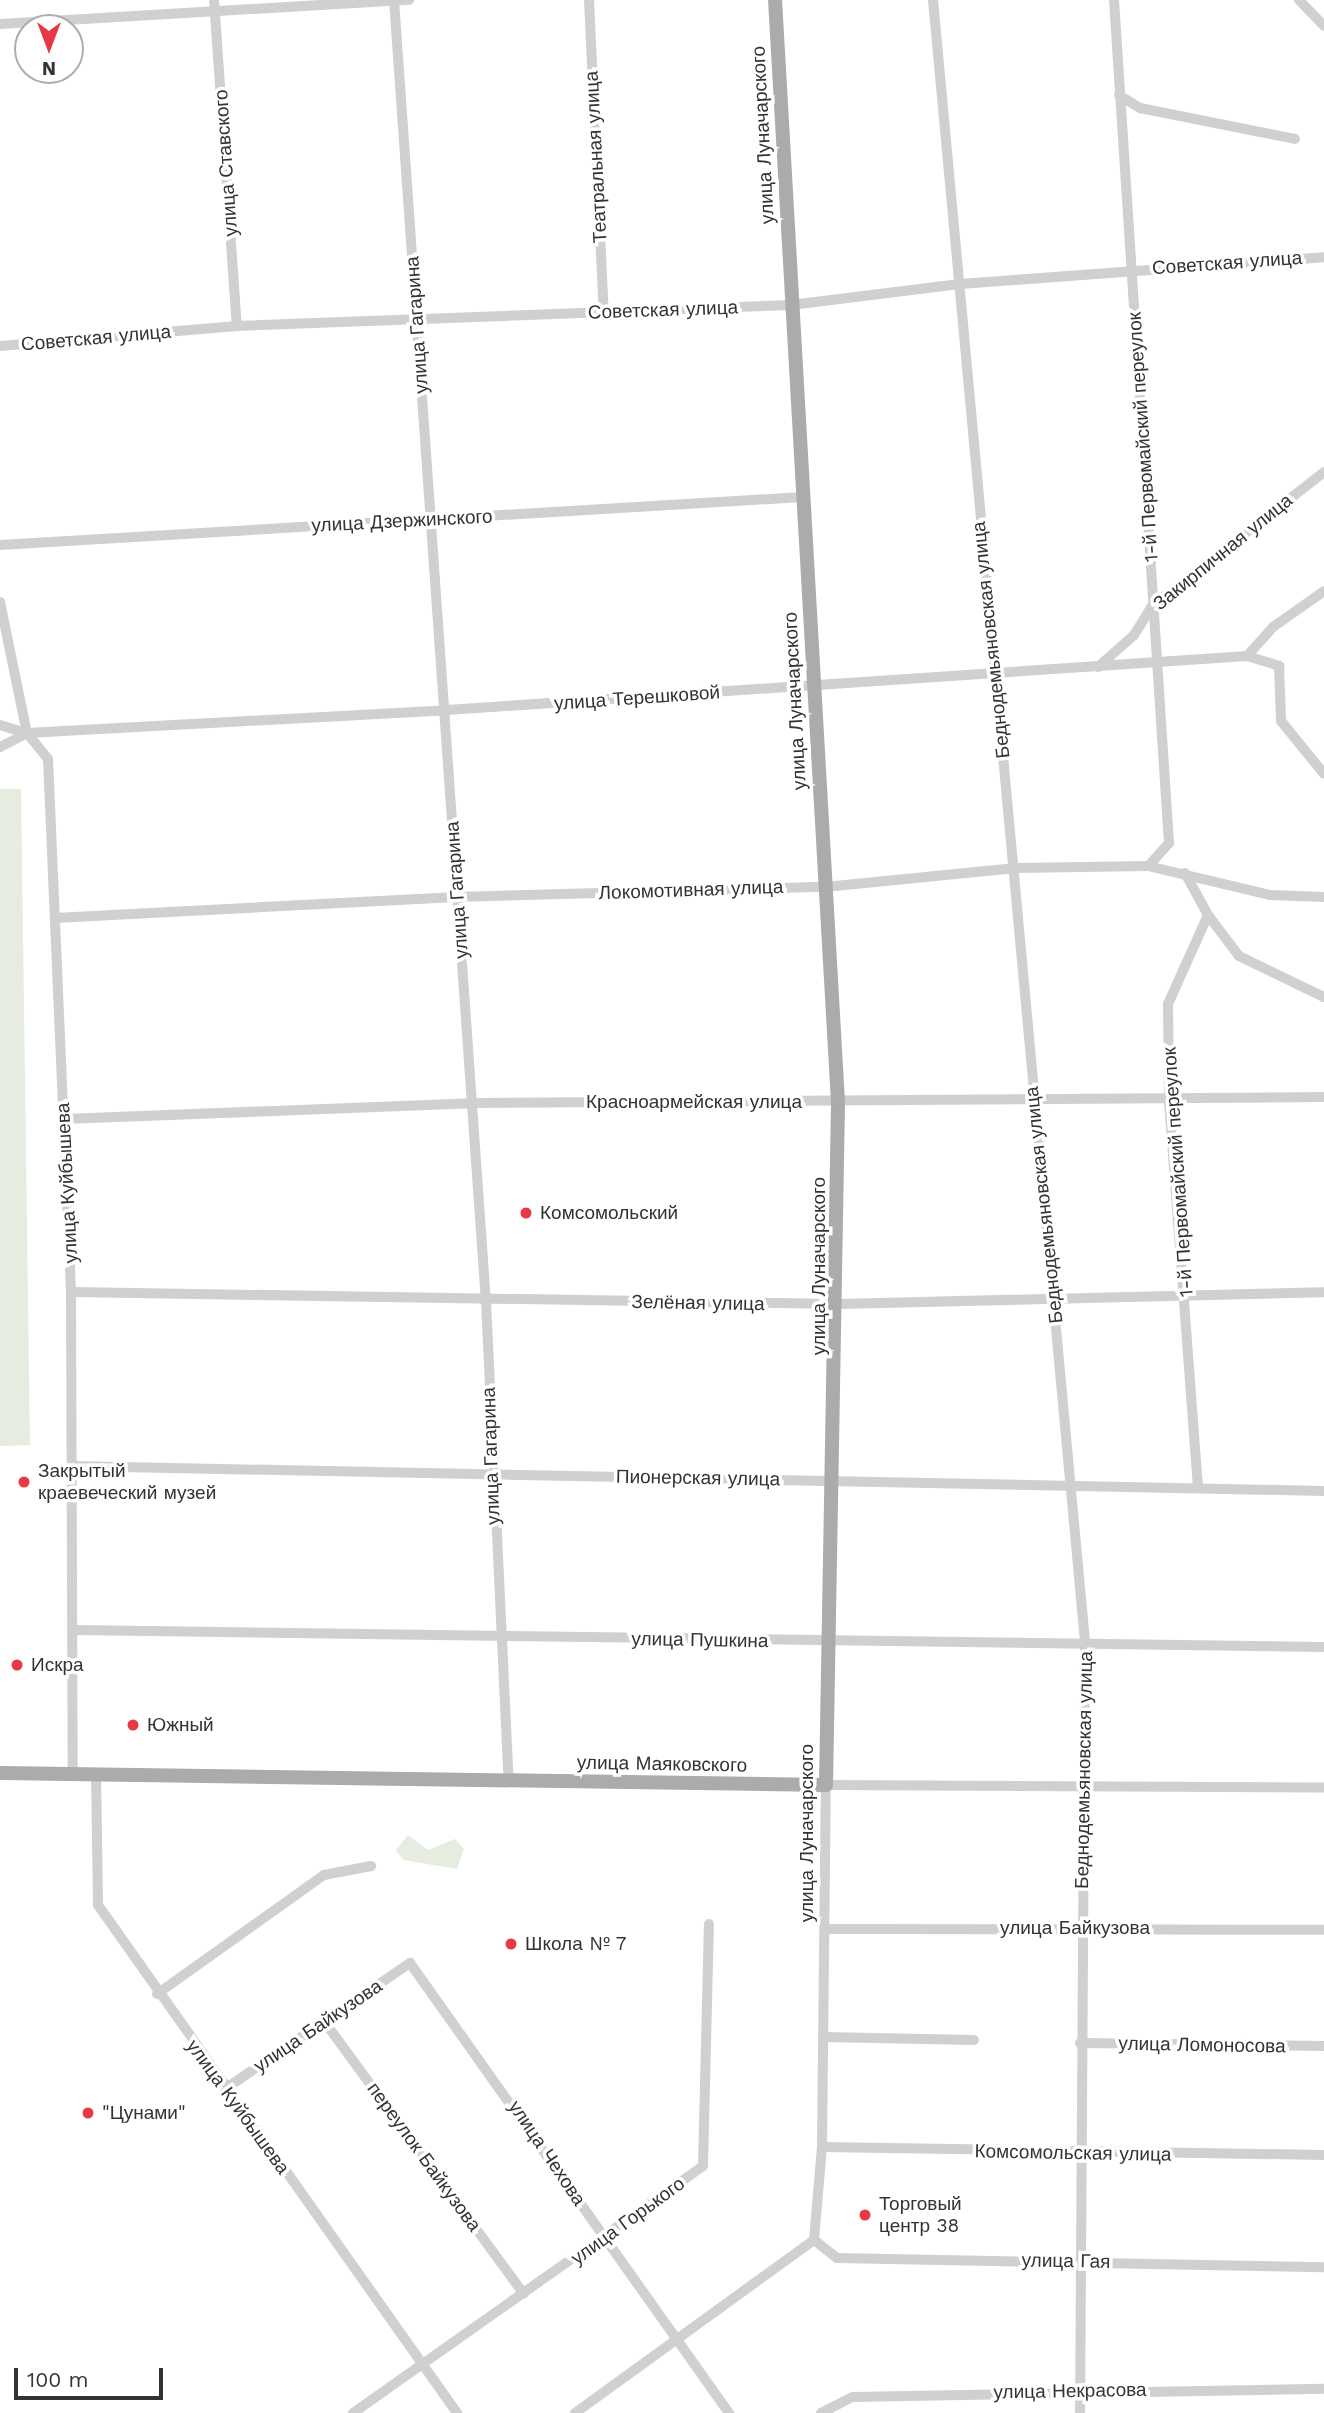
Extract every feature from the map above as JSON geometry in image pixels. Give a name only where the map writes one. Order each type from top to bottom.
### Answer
[{"type":"main road","name":"улица Луначарского","points":[[775,0],[838,1102],[839,1304],[826,1785]]},
{"type":"main road","name":"улица Маяковского","points":[[0,1773],[826,1785]]},
{"type":"street","points":[[0,24],[215,5],[409,0]]},
{"type":"street","name":"Театральная улица","points":[[589,0],[604,313]]},
{"type":"street","name":"Беднодемьяновская улица","points":[[933,0],[960,284],[991,671],[1016,868],[1032,1102],[1054,1296],[1085,1643],[1080,2043],[1080,2413]]},
{"type":"street","name":"1-й Первомайский переулок","points":[[1114,0],[1155,664],[1169,842],[1148,866]]},
{"type":"street","points":[[1299,0],[1324,26]]},
{"type":"street","name":"улица Гагарина","points":[[394,1],[447,710],[456,897],[486,1301],[490,1474],[509,1781]]},
{"type":"street","name":"улица Ставского","points":[[215,5],[237,326]]},
{"type":"street","points":[[1119,95],[1140,108],[1295,139]]},
{"type":"street","name":"Советская улица","points":[[0,346],[237,326],[791,305],[960,284],[1324,257]]},
{"type":"street","name":"Закирпичная улица","points":[[1098,667],[1134,635],[1152,606],[1324,472]]},
{"type":"street","name":"улица Дзержинского","points":[[0,545],[804,497]]},
{"type":"street","points":[[1247,656],[1323,588]]},
{"type":"street","name":"улица Куйбышева","points":[[0,602],[27,733],[48,759],[71,1292],[76,1630],[73,1774]]},
{"type":"street","points":[[1247,656],[1279,666],[1282,721],[1324,774]]},
{"type":"street","name":"улица Терешковой","points":[[0,725],[27,733],[447,710],[813,686],[991,671],[1155,664],[1247,656]]},
{"type":"street","name":"улица Терешковой","points":[[0,747],[27,733]]},
{"type":"street","name":"Локомотивная улица","points":[[55,918],[456,897],[825,887],[1016,868],[1148,866],[1270,895],[1324,897]]},
{"type":"street","points":[[1185,873],[1209,915],[1239,956],[1324,997]]},
{"type":"street","name":"1-й Первомайский переулок","points":[[1198,1486],[1187,1294],[1169,1102],[1168,1004],[1209,915]]},
{"type":"street","name":"Красноармейская улица","points":[[64,1119],[472,1103],[1169,1102],[1324,1097]]},
{"type":"street","name":"Зелёная улица","points":[[71,1292],[486,1301],[839,1304],[1054,1296],[1324,1292]]},
{"type":"street","name":"Пионерская улица","points":[[72,1466],[834,1482],[1072,1490],[1198,1486],[1324,1491]]},
{"type":"street","name":"улица Пушкина","points":[[76,1630],[501,1638],[1324,1647]]},
{"type":"street","name":"улица Куйбышева","points":[[96,1774],[98,1905],[157,1994],[457,2413]]},
{"type":"street","name":"улица Маяковского","points":[[826,1785],[1324,1788]]},
{"type":"street","name":"улица Луначарского","points":[[814,2240],[822,2147],[826,1785]]},
{"type":"street","points":[[157,1994],[324,1874],[371,1866]]},
{"type":"street","name":"улица Горького","points":[[353,2413],[604,2240],[703,2166],[709,1924]]},
{"type":"street","name":"улица Байкузова","points":[[826,1929],[1082,1926],[1324,1930]]},
{"type":"street","name":"улица Байкузова","points":[[225,2089],[410,1963]]},
{"type":"street","name":"улица Чехова","points":[[410,1963],[536,2133],[604,2240],[729,2413]]},
{"type":"street","name":"переулок Байкузова","points":[[324,2021],[524,2294]]},
{"type":"street","points":[[822,2037],[974,2039]]},
{"type":"street","name":"улица Ломоносова","points":[[1080,2043],[1324,2046]]},
{"type":"street","name":"Комсомольская улица","points":[[822,2147],[1080,2154],[1324,2155]]},
{"type":"street","points":[[575,2413],[814,2240]]},
{"type":"street","name":"улица Гая","points":[[814,2240],[837,2258],[1324,2267]]},
{"type":"street","name":"улица Некрасова","points":[[821,2413],[853,2397],[1080,2389],[1324,2389]]},
{"type":"shaded area","points":[[0,789],[21,789],[30,1445],[0,1446]]},
{"type":"shaded area","points":[[408,1835],[428,1850],[455,1839],[464,1849],[457,1869],[403,1860],[396,1850]]},
{"type":"place","name":"Комсомольский","points":[[526,1213]]},
{"type":"place","name":"Закрытый краевеческий музей","points":[[24,1482]]},
{"type":"place","name":"Искра","points":[[17,1665]]},
{"type":"place","name":"Южный","points":[[133,1725]]},
{"type":"place","name":"Школа № 7","points":[[511,1944]]},
{"type":"place","name":"\"Цунами\"","points":[[88,2113]]},
{"type":"place","name":"Торговый центр 38","points":[[865,2215]]}]
